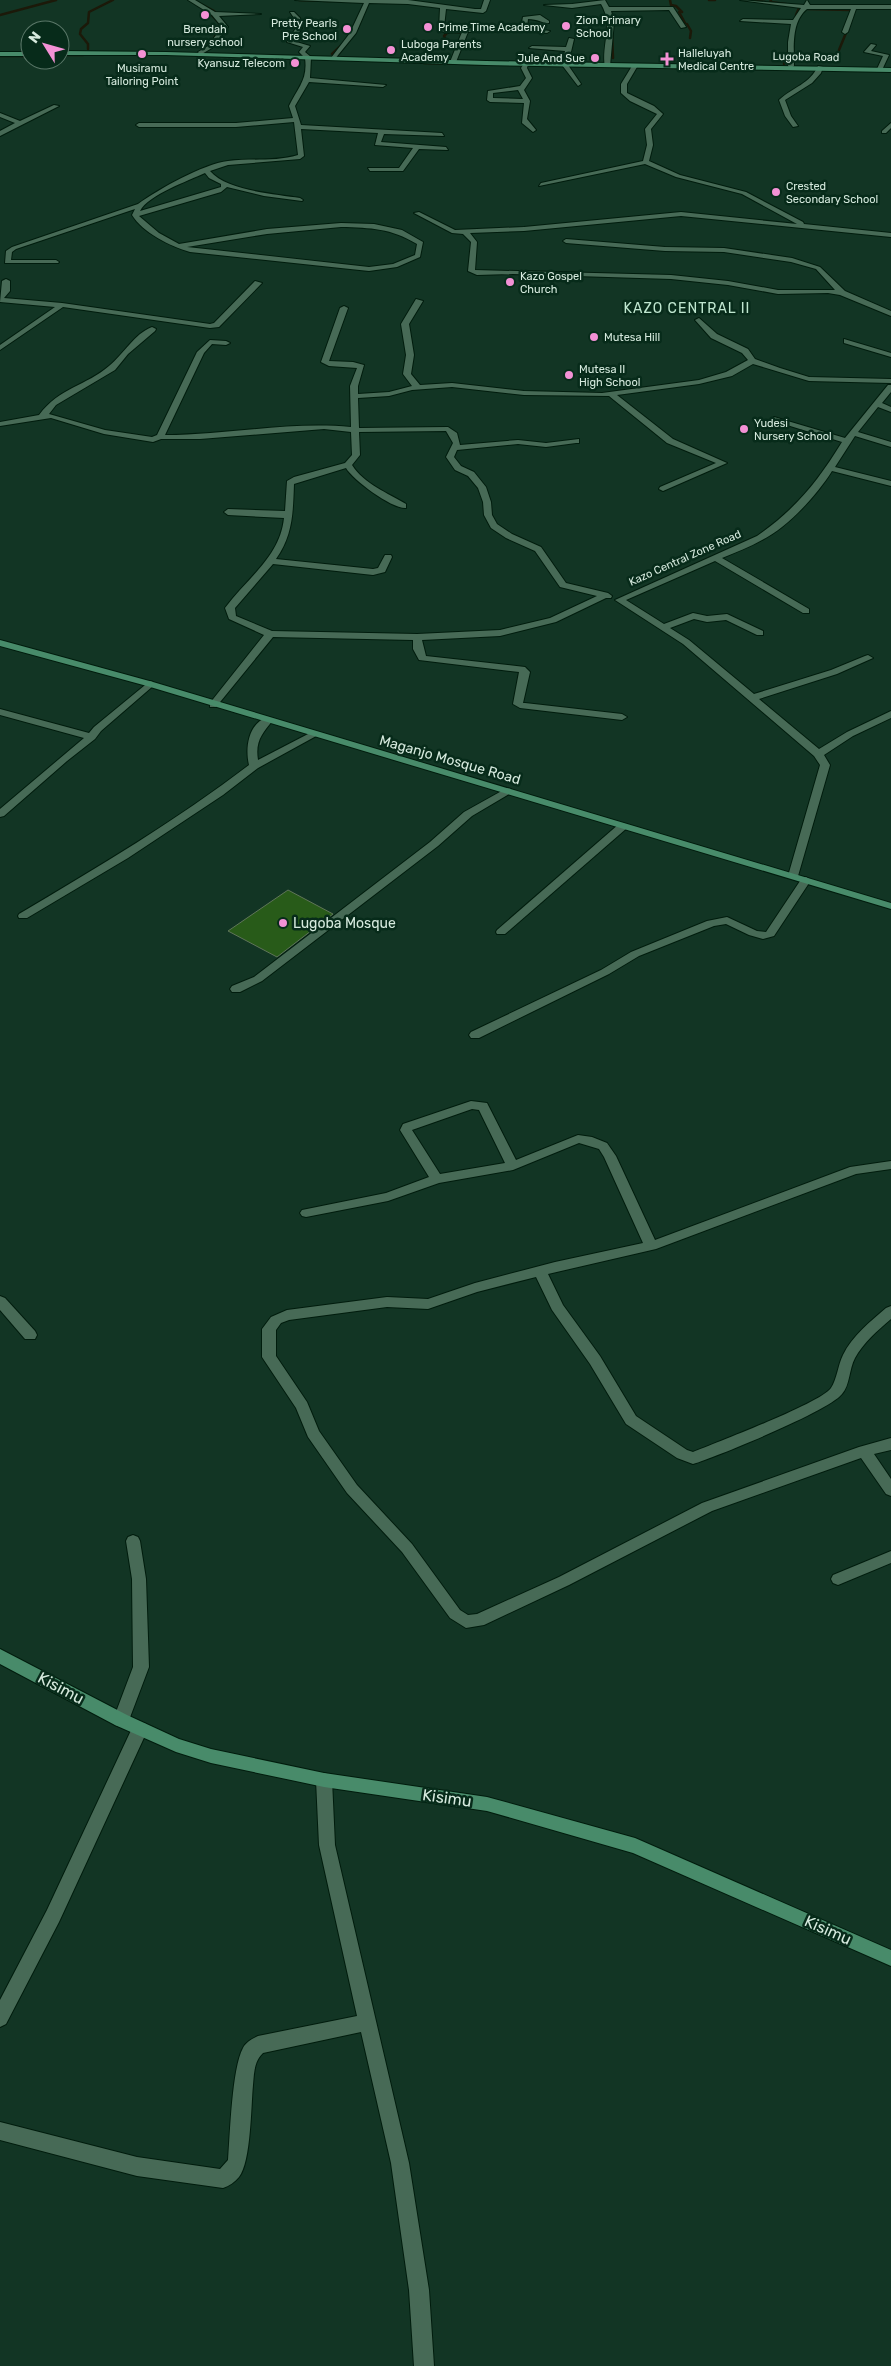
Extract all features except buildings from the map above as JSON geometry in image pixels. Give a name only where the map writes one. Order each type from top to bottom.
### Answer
[{"type":"street","points":[[190,0],[215,14],[224,27],[210,47],[200,53]]},
{"type":"street","points":[[298,0],[369,0],[481,11],[485,8],[487,0]]},
{"type":"street","points":[[334,58],[354,33],[369,0]]},
{"type":"street","points":[[742,0],[804,8],[891,7]]},
{"type":"street","points":[[791,66],[790,41],[796,22],[804,8],[808,5],[808,0]]},
{"type":"street","points":[[547,5],[572,6],[602,1],[611,22],[607,66]]},
{"type":"street","points":[[443,8],[441,28],[445,30],[465,32],[524,28],[547,31]]},
{"type":"street","points":[[607,9],[671,8],[682,23],[683,28]]},
{"type":"street","points":[[845,32],[854,8]]},
{"type":"street","points":[[56,262],[7,262],[9,251],[14,248],[140,205],[156,194],[206,170],[226,163],[298,158],[302,153],[292,104],[308,80],[308,57],[302,52],[307,46],[290,42],[299,28],[297,18],[292,13]]},
{"type":"street","points":[[215,14],[258,14]]},
{"type":"street","points":[[524,28],[525,18],[540,17],[547,22]]},
{"type":"street","points":[[743,21],[796,22]]},
{"type":"street","points":[[453,62],[465,32]]},
{"type":"street","points":[[571,39],[565,65],[578,84]]},
{"type":"street","points":[[873,45],[867,52],[886,55],[880,69]]},
{"type":"street","points":[[532,48],[569,49]]},
{"type":"street","name":"Lugoba Road","points":[[70,53],[200,53],[634,67],[791,66],[891,70]]},
{"type":"street","points":[[0,54],[20,54]]},
{"type":"street","points":[[525,64],[524,68],[529,78],[521,93],[527,101],[523,119],[528,127],[533,130]]},
{"type":"street","points":[[634,67],[624,84],[624,93],[629,98],[657,110],[660,114],[648,130],[650,145],[646,162]]},
{"type":"street","points":[[795,126],[788,116],[782,100],[797,89],[807,85],[819,71],[820,67]]},
{"type":"street","points":[[308,80],[383,85]]},
{"type":"street","points":[[522,88],[490,92],[490,100],[527,101]]},
{"type":"street","points":[[0,134],[20,122],[56,106]]},
{"type":"street","points":[[0,115],[20,122]]},
{"type":"street","points":[[139,125],[297,124],[382,132],[442,135]]},
{"type":"street","points":[[884,132],[891,125]]},
{"type":"street","points":[[382,132],[377,144],[446,149]]},
{"type":"street","points":[[370,169],[401,170],[417,147]]},
{"type":"street","points":[[541,185],[646,162],[678,176],[744,193],[812,228]]},
{"type":"street","points":[[206,170],[210,176],[224,184],[300,200]]},
{"type":"street","points":[[135,215],[219,191],[224,188],[224,184]]},
{"type":"street","points":[[135,215],[140,205]]},
{"type":"street","points":[[417,213],[454,232],[524,229],[681,214],[891,235]]},
{"type":"street","points":[[135,215],[160,238],[178,246],[199,251],[369,269],[386,268],[406,263],[418,256],[421,243],[404,232],[380,226],[354,226],[285,230],[178,246]]},
{"type":"street","points":[[465,232],[474,242],[471,270],[477,273],[513,272],[671,277],[728,283],[778,292],[828,291],[842,293],[891,314]]},
{"type":"street","points":[[566,241],[665,249],[724,250],[768,255],[818,268],[842,293]]},
{"type":"street","points":[[0,299],[6,291],[6,281]]},
{"type":"street","points":[[0,299],[62,305],[210,326],[216,325],[258,283]]},
{"type":"street","points":[[417,387],[407,374],[410,366],[410,344],[405,324],[419,301]]},
{"type":"street","points":[[0,348],[62,305]]},
{"type":"street","points":[[344,308],[325,362],[361,367],[354,386],[356,396],[354,403],[356,455],[348,465],[292,481],[289,485],[287,528],[279,551],[272,561],[238,595],[230,608],[232,617],[270,634],[417,637],[500,633],[553,620],[604,596]]},
{"type":"street","points":[[700,320],[714,336],[745,350],[752,361],[809,380],[891,381]]},
{"type":"street","points":[[43,416],[58,400],[112,368],[125,352],[152,329]]},
{"type":"street","points":[[847,341],[891,355]]},
{"type":"street","points":[[160,437],[201,352],[210,342],[226,343]]},
{"type":"street","points":[[356,396],[389,394],[417,387],[452,385],[524,393],[581,396],[611,394],[700,382],[730,374],[752,361]]},
{"type":"street","name":"Kazo Central Zone Road","points":[[619,600],[760,538],[776,527],[803,502],[822,480],[850,437],[891,387]]},
{"type":"street","points":[[611,394],[670,440],[723,464],[663,489]]},
{"type":"street","points":[[877,404],[891,410]]},
{"type":"street","points":[[0,424],[43,416],[60,418],[82,427],[111,434],[153,440],[160,437],[200,437],[324,427],[356,430],[448,429],[453,433],[457,443],[450,456],[458,468],[471,474],[482,487],[488,502],[488,514],[494,526],[509,536],[538,549],[563,585],[619,600]]},
{"type":"street","points":[[777,419],[891,445]]},
{"type":"street","points":[[455,448],[518,442],[546,445],[576,442]]},
{"type":"street","points":[[348,465],[352,473],[382,496],[403,506]]},
{"type":"street","points":[[829,468],[891,484]]},
{"type":"street","points":[[228,512],[287,514]]},
{"type":"street","points":[[272,561],[372,572],[382,570],[388,558]]},
{"type":"street","points":[[715,558],[806,611]]},
{"type":"street","name":"Kazo Central Zone Road","points":[[619,600],[686,642],[818,754]]},
{"type":"street","points":[[664,627],[693,616],[707,619],[727,617],[760,633]]},
{"type":"street","points":[[213,705],[270,634]]},
{"type":"street","points":[[417,637],[418,649],[422,658],[522,669],[524,672],[518,704],[523,706],[622,716]]},
{"type":"street","name":"Maganjo Mosque Road","points":[[0,643],[150,684],[313,735],[891,906]]},
{"type":"street","points":[[752,698],[834,672],[868,658]]},
{"type":"street","points":[[0,814],[92,737],[97,729],[150,684]]},
{"type":"street","points":[[0,712],[92,737]]},
{"type":"street","points":[[793,876],[825,766],[818,754],[850,734],[891,714]]},
{"type":"street","points":[[254,766],[250,750],[252,741],[259,728],[268,720]]},
{"type":"street","points":[[23,916],[124,856],[219,793],[254,766],[313,735]]},
{"type":"street","points":[[236,989],[258,979],[434,844],[468,814],[507,791]]},
{"type":"street","points":[[0,797],[13,802]]},
{"type":"street","points":[[501,932],[623,826]]},
{"type":"street","points":[[475,1035],[605,972],[635,954],[711,923],[727,920],[753,933],[763,936],[770,934],[806,880]]},
{"type":"street","points":[[437,1179],[406,1130],[407,1127],[471,1105],[484,1106],[513,1166]]},
{"type":"street","points":[[306,1213],[388,1197],[437,1179],[513,1166],[578,1139],[592,1141],[603,1146],[610,1156],[651,1246]]},
{"type":"street","points":[[891,1165],[854,1170],[651,1246],[540,1271],[475,1288],[428,1304],[387,1302],[287,1315],[276,1320],[269,1329],[269,1357],[302,1406],[313,1434],[352,1489],[407,1548],[455,1614],[466,1622],[479,1620],[564,1581],[707,1507],[864,1451],[891,1444]]},
{"type":"street","points":[[540,1271],[556,1307],[595,1360],[631,1420],[682,1454],[692,1458],[809,1409],[831,1396],[837,1391],[849,1356],[867,1333],[891,1311]]},
{"type":"street","points":[[0,1301],[30,1336]]},
{"type":"street","points":[[864,1451],[891,1490]]},
{"type":"street","points":[[121,1720],[141,1667],[139,1579],[134,1541]]},
{"type":"street","points":[[838,1579],[891,1557]]},
{"type":"street","name":"Kisimu","points":[[0,1656],[121,1720],[176,1745],[211,1756],[324,1780],[487,1804],[635,1846],[891,1958]]},
{"type":"street","points":[[0,2018],[53,1916],[140,1729]]},
{"type":"street","points":[[324,1780],[327,1845],[400,2163],[419,2290],[424,2366]]},
{"type":"street","points":[[0,2131],[22,2134],[88,2154],[155,2169],[193,2177],[223,2179],[233,2170],[237,2160],[245,2074],[250,2053],[258,2044],[368,2022]]},
{"type":"waterway","points":[[0,15],[56,0]]},
{"type":"waterway","points":[[88,49],[88,44],[80,34],[81,29],[88,23],[89,12],[113,0]]},
{"type":"waterway","points":[[193,0],[214,11],[218,17]]},
{"type":"waterway","points":[[299,0],[330,1]]},
{"type":"waterway","points":[[670,0],[671,5],[676,6],[682,12],[679,12],[685,23]]},
{"type":"waterway","points":[[709,0],[715,0]]},
{"type":"waterway","points":[[745,0],[765,2]]},
{"type":"waterway","points":[[771,0],[770,2],[786,4]]},
{"type":"waterway","points":[[796,15],[799,8]]},
{"type":"waterway","points":[[808,9],[850,10]]},
{"type":"waterway","points":[[202,50],[214,39],[220,24],[207,10]]},
{"type":"waterway","points":[[612,15],[614,25]]},
{"type":"waterway","points":[[687,24],[691,31],[690,38]]},
{"type":"waterway","points":[[839,50],[848,28]]},
{"type":"waterway","points":[[332,54],[346,41],[351,30]]},
{"type":"waterway","points":[[439,30],[449,31]]},
{"type":"waterway","points":[[445,38],[444,36],[449,31]]},
{"type":"waterway","points":[[449,31],[463,33],[461,38]]},
{"type":"waterway","points":[[612,35],[613,58]]},
{"type":"waterway","points":[[784,64],[789,49]]},
{"type":"waterway","points":[[70,55],[83,55]]},
{"type":"waterway","points":[[0,56],[20,56]]},
{"type":"waterway","points":[[424,63],[685,68]]},
{"type":"place","name":"Brendah nursery school","points":[[205,15]]},
{"type":"place","name":"Zion Primary School","points":[[566,26]]},
{"type":"place","name":"Prime Time Academy","points":[[428,27]]},
{"type":"place","name":"Pretty Pearls Pre School","points":[[347,29]]},
{"type":"place","name":"Luboga Parents Academy","points":[[391,50]]},
{"type":"place","name":"Musiramu Tailoring Point","points":[[142,54]]},
{"type":"place","name":"Jule And Sue","points":[[595,58]]},
{"type":"place","name":"Halleluyah Medical Centre","points":[[667,59]]},
{"type":"place","name":"Kyansuz Telecom","points":[[295,63]]},
{"type":"place","name":"Crested Secondary School","points":[[776,192]]},
{"type":"place","name":"Kazo Gospel Church","points":[[510,282]]},
{"type":"place","name":"Mutesa Hill","points":[[594,337]]},
{"type":"place","name":"Mutesa II High School","points":[[569,375]]},
{"type":"place","name":"Yudesi Nursery School","points":[[744,429]]},
{"type":"place","name":"Lugoba Mosque","points":[[283,923]]},
{"type":"district","name":"KAZO CENTRAL II","points":[[687,308]]}]
